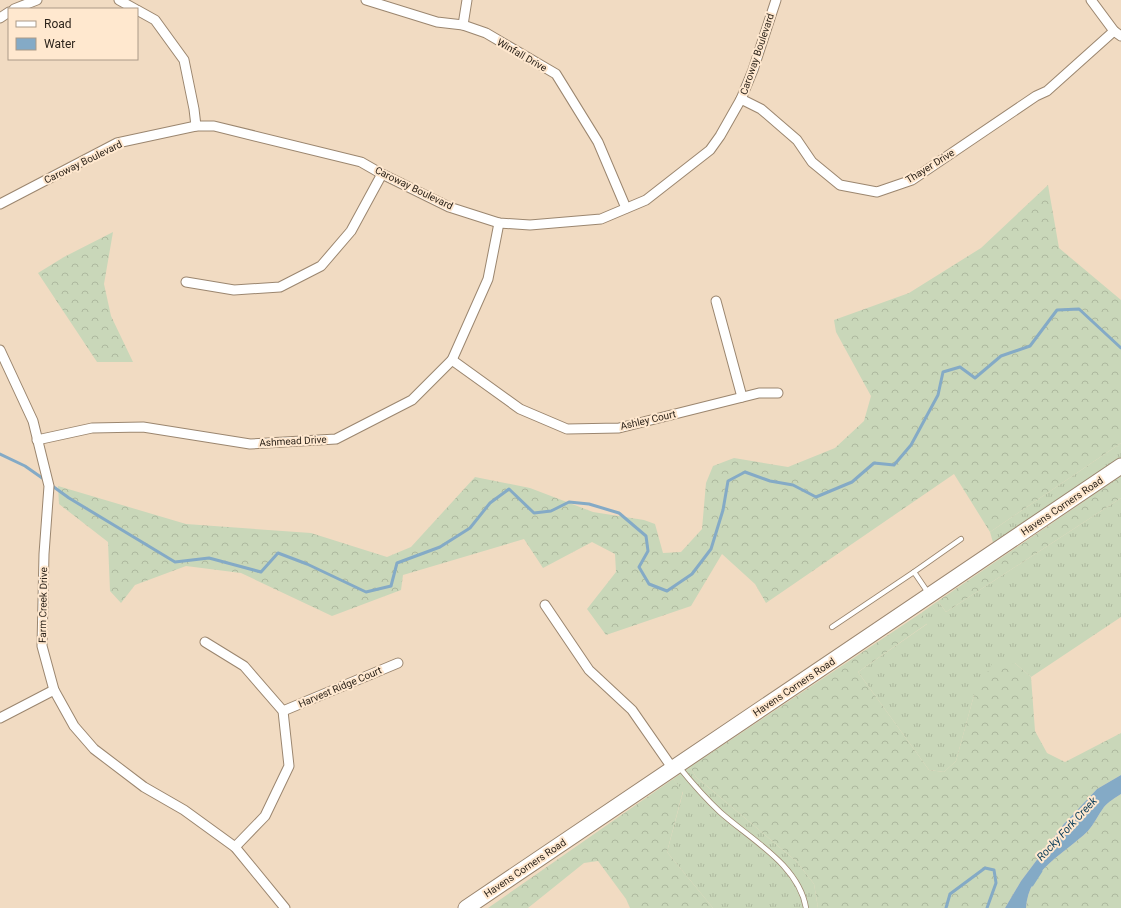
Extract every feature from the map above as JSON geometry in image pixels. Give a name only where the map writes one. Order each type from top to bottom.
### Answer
[{"type":"main road","name":"Havens Corners Road","points":[[466,908],[1121,466]]},
{"type":"street","points":[[17,8],[37,0]]},
{"type":"street","points":[[119,0],[134,8]]},
{"type":"street","name":"Winfall Drive","points":[[366,0],[437,22],[463,25],[486,33],[556,74],[598,142],[626,208]]},
{"type":"street","points":[[463,25],[467,0]]},
{"type":"street","name":"Caroway Boulevard","points":[[0,204],[118,143],[196,126],[214,126],[361,162],[382,174],[449,206],[499,223],[530,225],[601,219],[646,200],[710,150],[741,100],[753,70],[776,0]]},
{"type":"street","points":[[1091,0],[1118,34]]},
{"type":"street","points":[[138,10],[155,20],[184,60],[196,126]]},
{"type":"street","name":"Thayer Drive","points":[[741,100],[761,109],[797,140],[812,162],[840,185],[877,192],[912,180],[1036,96],[1047,91],[1118,34]]},
{"type":"street","points":[[186,282],[234,290],[280,287],[321,266],[351,231],[382,174]]},
{"type":"street","name":"Ashmead Drive","points":[[37,440],[92,428],[143,427],[250,444],[336,439],[412,400],[452,360],[488,279],[499,223]]},
{"type":"street","points":[[716,301],[742,397]]},
{"type":"street","name":"Farm Creek Drive","points":[[0,350],[33,421],[49,486],[44,554],[42,646],[54,690],[74,726],[94,749],[144,787],[184,810],[235,847],[285,908]]},
{"type":"street","name":"Ashley Court","points":[[452,360],[520,409],[568,429],[619,428],[759,393],[778,393]]},
{"type":"street","points":[[546,605],[589,670],[632,710],[675,768]]},
{"type":"street","points":[[205,642],[244,666],[283,711],[289,766],[265,816],[235,847]]},
{"type":"street","name":"Harvest Ridge Court","points":[[283,711],[398,663]]},
{"type":"street","points":[[0,718],[54,690]]},
{"type":"lane","points":[[832,627],[962,539]]},
{"type":"lane","points":[[914,572],[930,596]]},
{"type":"lane","points":[[675,768],[721,813],[770,853],[785,868],[797,881],[805,900],[806,908]]},
{"type":"green space","points":[[1048,185],[1059,248],[1121,300],[1121,443],[990,532],[954,474],[766,603],[755,584],[722,554],[691,606],[606,635],[587,609],[616,572],[615,554],[592,542],[543,568],[524,539],[403,575],[401,590],[332,616],[241,573],[186,566],[135,585],[121,603],[110,591],[108,542],[59,504],[58,486],[186,524],[311,533],[387,557],[411,547],[475,477],[530,488],[593,512],[644,520],[655,524],[663,553],[681,552],[702,529],[706,483],[713,466],[734,458],[788,467],[835,448],[864,421],[871,396],[836,332],[834,320],[909,293],[981,248]]},
{"type":"green space","points":[[113,232],[104,284],[111,316],[133,362],[97,362],[38,273],[64,257]]},
{"type":"green space","points":[[1121,443],[1121,458],[994,546],[990,532]]},
{"type":"green space","points":[[1121,476],[1121,498],[946,612],[938,601]]},
{"type":"green space","points":[[1121,498],[1121,617],[1031,677],[1015,663],[974,695],[956,761],[944,772],[929,770],[858,672],[927,624],[921,613],[938,601],[946,612]]},
{"type":"green space","points":[[921,613],[928,623],[858,672],[929,770],[944,772],[956,761],[974,695],[992,664],[1015,663],[1031,677],[1035,731],[1047,753],[1065,762],[1121,733],[1121,775],[1097,789],[1063,825],[1021,881],[1005,908],[818,908],[814,884],[796,861],[696,777],[690,767]]},
{"type":"green space","points":[[690,767],[696,777],[796,861],[814,884],[818,908],[713,908],[667,852],[683,792],[673,779]]},
{"type":"green space","points":[[673,779],[683,791],[667,852],[713,908],[630,908],[626,899],[598,861],[584,863],[528,908],[488,908]]},
{"type":"green space","points":[[1121,794],[1121,908],[1026,908],[1028,894],[1040,873],[1088,831],[1104,807]]},
{"type":"water","points":[[1121,775],[1121,794],[1104,807],[1088,831],[1040,873],[1028,894],[1026,908],[1005,908],[1021,881],[1063,825],[1097,789]]},
{"type":"waterway","points":[[51,485],[69,498],[175,562],[209,558],[261,572],[278,553],[307,564],[366,592],[391,586],[397,563],[440,547],[470,528],[490,503],[509,489],[534,513],[551,511],[569,502],[589,504],[619,513],[646,536],[648,551],[639,567],[649,584],[667,591],[692,574],[711,549],[723,510],[728,481],[745,472],[770,481],[793,485],[816,497],[852,482],[874,463],[894,465],[911,445],[938,395],[943,372],[960,367],[975,378],[1001,356],[1030,346],[1057,310],[1079,309],[1121,348]]},
{"type":"waterway","points":[[0,454],[25,466],[45,480]]},
{"type":"waterway","points":[[946,908],[950,894],[985,868],[994,870],[996,883],[987,908]]},
{"type":"waterway","name":"Rocky Fork Creek","points":[[1032,885],[1041,871]]}]
